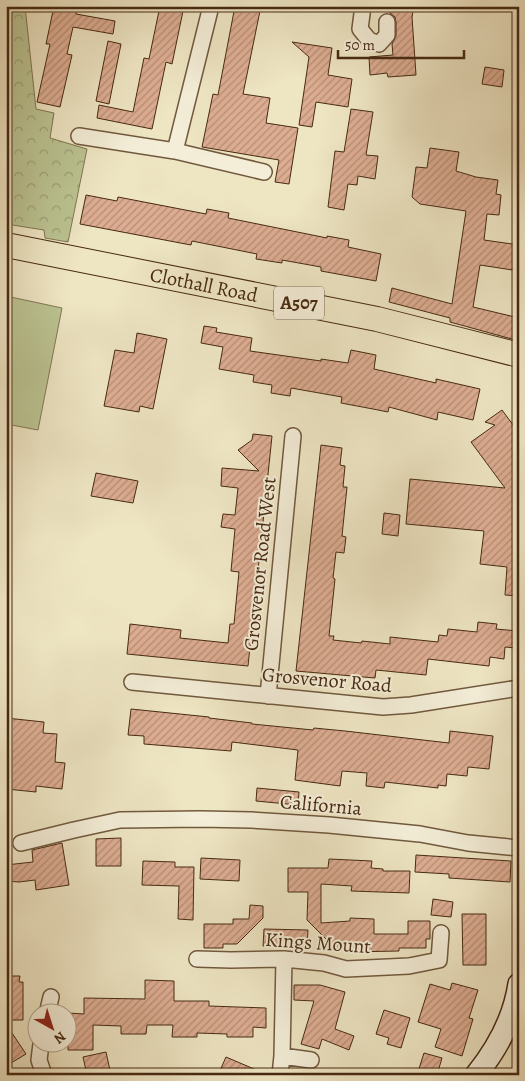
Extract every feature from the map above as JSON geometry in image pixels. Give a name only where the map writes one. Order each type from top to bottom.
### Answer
[{"type":"main road","name":"Clothall Road","points":[[6,245],[377,319],[519,355]]},
{"type":"main road","points":[[476,1075],[514,1019],[513,1010],[519,984]]},
{"type":"street","points":[[175,151],[211,6]]},
{"type":"street","points":[[363,6],[360,29],[369,40],[379,44],[387,35],[387,22]]},
{"type":"street","points":[[79,136],[175,151],[264,172]]},
{"type":"street","name":"Grosvenor Road West","points":[[268,696],[293,436]]},
{"type":"street","name":"Grosvenor Road","points":[[132,682],[383,707],[411,705],[519,688]]},
{"type":"street","name":"California","points":[[21,843],[120,820],[200,819],[261,820],[420,834],[468,843],[519,848]]},
{"type":"street","name":"Kings Mount","points":[[197,959],[284,958],[324,963],[346,969],[409,966],[439,960],[441,933]]},
{"type":"street","points":[[280,1075],[284,958]]},
{"type":"street","points":[[49,1004],[51,997]]},
{"type":"street","points":[[40,1054],[39,1060],[44,1075]]},
{"type":"street","points":[[282,1056],[311,1060]]},
{"type":"green space","points":[[6,6],[25,6],[36,109],[54,113],[50,138],[87,149],[68,242],[45,238],[44,230],[6,224]]},
{"type":"green space","points":[[6,296],[62,308],[38,430],[6,424]]},
{"type":"building","points":[[54,6],[77,6],[76,14],[115,21],[113,34],[73,27],[67,54],[72,55],[60,107],[37,102],[50,44],[46,44]]},
{"type":"building","points":[[160,6],[183,11],[172,64],[166,62],[152,129],[97,118],[99,105],[133,112],[144,58],[149,59]]},
{"type":"building","points":[[235,6],[261,6],[243,94],[270,98],[266,123],[298,128],[289,184],[275,182],[279,160],[202,147],[213,94],[218,95]]},
{"type":"building","points":[[389,6],[414,6],[412,17],[416,75],[388,77],[387,73],[370,75],[369,57],[393,55],[392,44],[396,36],[396,22],[395,17],[390,13]]},
{"type":"building","points":[[108,41],[121,44],[109,104],[96,101]]},
{"type":"building","points":[[292,42],[332,48],[328,75],[352,79],[348,107],[316,102],[312,127],[299,125],[309,57]]},
{"type":"building","points":[[485,67],[504,70],[502,87],[482,84]]},
{"type":"building","points":[[351,109],[373,112],[366,155],[378,156],[375,179],[358,176],[357,185],[348,184],[344,210],[328,207],[335,151],[344,152]]},
{"type":"building","points":[[430,148],[459,152],[456,171],[476,177],[498,180],[496,194],[501,195],[499,215],[487,214],[484,240],[519,245],[519,271],[480,265],[473,307],[519,318],[519,341],[450,322],[450,318],[389,302],[392,288],[452,304],[466,211],[420,204],[412,197],[416,167],[427,168]]},
{"type":"building","points":[[86,195],[117,201],[118,197],[206,214],[207,209],[229,213],[228,218],[327,238],[327,236],[349,240],[348,247],[381,254],[376,281],[321,271],[321,267],[282,260],[282,263],[256,259],[257,254],[192,241],[191,245],[80,224]]},
{"type":"building","points":[[204,326],[217,328],[216,332],[252,338],[250,351],[348,363],[351,350],[376,355],[374,369],[436,383],[436,379],[480,389],[473,420],[438,412],[437,420],[389,407],[388,412],[341,403],[342,397],[291,388],[290,396],[271,393],[272,385],[253,382],[254,375],[219,369],[223,347],[201,343]]},
{"type":"building","points":[[137,333],[167,339],[153,409],[140,406],[139,412],[104,406],[115,350],[134,353]]},
{"type":"building","points":[[502,410],[519,433],[519,596],[505,595],[507,567],[480,564],[484,531],[406,524],[410,479],[505,488],[471,442],[495,425],[485,422]]},
{"type":"building","points":[[253,434],[272,436],[248,666],[127,654],[130,624],[181,630],[180,638],[228,643],[230,624],[234,624],[239,572],[231,571],[235,529],[221,527],[223,514],[235,515],[238,488],[221,486],[222,468],[259,471],[238,450],[252,440]]},
{"type":"building","points":[[321,445],[342,448],[340,465],[345,466],[343,487],[347,487],[342,536],[346,537],[344,553],[336,552],[329,636],[334,636],[333,640],[361,643],[362,641],[390,644],[390,637],[438,642],[439,635],[447,636],[448,629],[477,632],[478,622],[497,624],[496,629],[518,631],[516,648],[505,647],[504,659],[490,657],[489,666],[428,659],[426,675],[376,670],[375,678],[296,671]]},
{"type":"building","points":[[96,473],[138,481],[133,503],[91,496]]},
{"type":"building","points":[[384,513],[400,515],[398,536],[382,534]]},
{"type":"building","points":[[131,709],[209,717],[252,724],[313,730],[314,728],[449,743],[450,731],[493,736],[489,769],[468,767],[467,776],[447,774],[446,786],[438,785],[438,788],[385,782],[384,788],[366,786],[367,773],[342,771],[340,786],[295,780],[298,750],[232,742],[231,751],[144,744],[144,736],[128,735]]},
{"type":"building","points":[[6,718],[44,722],[43,733],[57,734],[55,762],[65,763],[62,789],[36,786],[36,792],[6,789]]},
{"type":"building","points":[[257,788],[299,792],[298,805],[256,801]]},
{"type":"building","points":[[121,838],[121,866],[96,866],[96,839]]},
{"type":"building","points":[[62,843],[69,885],[36,890],[35,880],[6,881],[6,865],[33,862],[32,850]]},
{"type":"building","points":[[416,855],[511,861],[510,882],[449,878],[449,874],[415,872]]},
{"type":"building","points":[[201,858],[240,860],[239,881],[200,879]]},
{"type":"building","points":[[329,859],[372,861],[371,868],[383,869],[383,871],[410,871],[409,893],[351,891],[352,886],[321,884],[321,923],[350,921],[350,918],[374,919],[374,934],[408,934],[408,921],[430,921],[430,939],[426,939],[426,948],[399,948],[399,951],[347,952],[347,949],[336,949],[307,920],[308,892],[288,892],[288,868],[328,868]]},
{"type":"building","points":[[143,861],[175,862],[175,867],[194,867],[193,920],[178,919],[179,886],[142,885]]},
{"type":"building","points":[[433,899],[453,902],[451,917],[431,915]]},
{"type":"building","points":[[250,905],[263,906],[263,918],[237,944],[223,944],[223,948],[204,948],[204,924],[233,924],[233,919],[249,919]]},
{"type":"building","points":[[462,914],[486,914],[486,965],[463,965]]},
{"type":"building","points":[[264,929],[308,930],[307,946],[263,946]]},
{"type":"building","points":[[6,976],[20,976],[19,982],[23,982],[23,1020],[6,1020]]},
{"type":"building","points":[[145,980],[174,981],[174,1001],[209,1001],[209,1006],[266,1008],[266,1028],[253,1027],[253,1037],[227,1037],[227,1034],[197,1033],[197,1037],[172,1037],[173,1025],[147,1025],[146,1034],[121,1034],[121,1026],[93,1025],[93,1050],[78,1050],[78,1014],[84,1014],[84,998],[145,999]]},
{"type":"building","points":[[452,983],[478,990],[469,1018],[473,1019],[462,1056],[435,1047],[441,1029],[418,1022],[430,984],[450,990]]},
{"type":"building","points":[[294,985],[320,985],[345,992],[335,1029],[354,1036],[349,1050],[322,1039],[319,1049],[301,1044],[314,1001],[294,1000]]},
{"type":"building","points":[[384,1010],[410,1018],[401,1048],[387,1044],[389,1038],[376,1034]]},
{"type":"building","points":[[6,1024],[26,1054],[6,1066]]},
{"type":"building","points":[[106,1052],[111,1075],[87,1075],[83,1057]]},
{"type":"building","points":[[424,1053],[442,1058],[437,1075],[417,1075]]},
{"type":"building","points":[[226,1057],[268,1075],[218,1075]]}]
